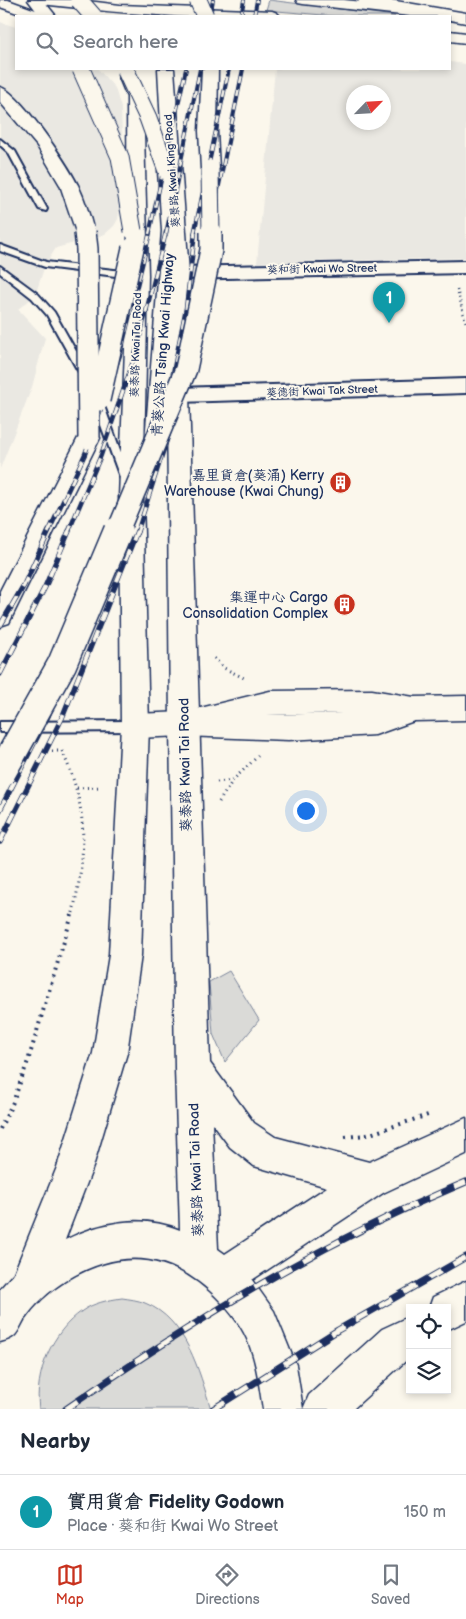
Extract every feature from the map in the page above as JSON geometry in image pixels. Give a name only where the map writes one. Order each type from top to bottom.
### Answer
[{"type":"main road","points":[[35,0],[47,15]]},
{"type":"main road","points":[[41,0],[74,2],[126,12],[236,15]]},
{"type":"main road","points":[[104,0],[126,12]]},
{"type":"main road","points":[[198,0],[204,15]]},
{"type":"main road","points":[[303,0],[440,15]]},
{"type":"main road","points":[[365,0],[449,15]]},
{"type":"main road","points":[[0,2],[36,15]]},
{"type":"main road","points":[[74,2],[93,15]]},
{"type":"main road","points":[[451,15],[466,18]]},
{"type":"main road","points":[[451,16],[466,18]]},
{"type":"main road","points":[[451,36],[466,39]]},
{"type":"main road","points":[[451,40],[466,39]]},
{"type":"main road","points":[[0,616],[90,438],[133,248],[120,157],[81,70]]},
{"type":"main road","points":[[123,70],[135,97]]},
{"type":"main road","name":"青葵公路 Tsing Kwai Highway","points":[[0,775],[62,664],[156,442],[171,231],[167,171],[148,118],[124,70]]},
{"type":"main road","points":[[132,70],[135,97],[138,275]]},
{"type":"main road","name":"葵景路 Kwai King Road","points":[[166,70],[179,273]]},
{"type":"main road","points":[[156,442],[186,369],[211,250],[208,131],[210,70]]},
{"type":"main road","points":[[0,92],[28,121],[59,168],[75,198],[85,232],[87,248],[90,438]]},
{"type":"main road","name":"葵泰路 Kwai Tai Road","points":[[179,273],[178,395],[192,1068],[213,1267]]},
{"type":"main road","name":"葵泰路 Kwai Tai Road","points":[[9,1307],[75,1167],[110,1054],[125,954],[135,726],[131,496],[138,275]]},
{"type":"main road","points":[[135,726],[184,724],[271,729],[375,723],[414,709],[466,708]]},
{"type":"main road","points":[[192,1068],[242,1135],[267,1153],[370,1180]]},
{"type":"main road","points":[[213,1267],[370,1180],[466,1136]]},
{"type":"main road","points":[[9,1307],[70,1254],[116,1240],[162,1241],[213,1267],[248,1302],[264,1330],[276,1362],[283,1409]]},
{"type":"main road","points":[[451,1309],[466,1300]]},
{"type":"main road","points":[[323,1409],[396,1343],[406,1337]]},
{"type":"street","name":"葵和街 Kwai Wo Street","points":[[179,273],[466,266]]},
{"type":"street","name":"葵德街 Kwai Tak Street","points":[[178,395],[466,386]]},
{"type":"lane","points":[[0,141],[11,151],[43,209]]},
{"type":"lane","name":"葵泰路 Kwai Tai Road","points":[[0,248],[45,264],[138,275]]},
{"type":"lane","name":"葵泰路 Kwai Tai Road","points":[[0,269],[35,296],[51,314],[65,338],[94,394],[113,440],[131,496]]},
{"type":"lane","points":[[0,727],[135,726]]},
{"type":"path","points":[[456,285],[466,323]]},
{"type":"path","points":[[211,650],[214,658],[224,668],[254,682]]},
{"type":"path","points":[[0,1129],[17,1093],[57,969],[81,878],[83,818],[73,774],[62,751],[44,751]]},
{"type":"path","points":[[215,807],[234,780],[257,756],[264,753]]},
{"type":"path","points":[[340,1138],[367,1134],[430,1114]]},
{"type":"shaded area","points":[[269,0],[387,15],[323,15],[266,10]]},
{"type":"shaded area","points":[[0,22],[15,27],[15,70],[99,70],[115,88],[121,108],[124,185],[118,219],[114,226],[105,234],[56,248],[45,265],[35,296],[18,309],[45,338],[32,387],[0,469]]},
{"type":"shaded area","points":[[451,62],[466,64],[466,258],[257,263],[275,70],[451,70]]},
{"type":"shaded area","points":[[229,971],[259,1020],[225,1062],[213,1034],[209,982]]},
{"type":"shaded area","points":[[122,1298],[145,1303],[171,1321],[181,1334],[196,1363],[211,1409],[39,1409],[39,1381],[42,1368],[47,1354],[62,1330],[86,1308],[101,1302]]},
{"type":"railway","points":[[198,15],[201,0]]},
{"type":"railway","points":[[210,15],[213,0]]},
{"type":"railway","points":[[241,15],[244,0]]},
{"type":"railway","points":[[254,15],[257,0]]},
{"type":"railway","points":[[149,234],[186,70]]},
{"type":"railway","points":[[166,234],[200,70]]},
{"type":"railway","points":[[194,234],[229,70]]},
{"type":"railway","points":[[209,234],[243,70]]},
{"type":"railway","points":[[48,533],[85,454],[120,355],[150,232]]},
{"type":"railway","points":[[68,533],[101,455],[135,356],[166,232]]},
{"type":"railway","points":[[120,533],[169,393],[186,308],[195,232]]},
{"type":"railway","points":[[137,533],[182,393],[210,232]]},
{"type":"railway","points":[[0,626],[24,585],[49,531]]},
{"type":"railway","points":[[0,674],[45,587],[69,531]]},
{"type":"railway","points":[[0,810],[48,716],[121,531]]},
{"type":"railway","points":[[0,842],[62,718],[137,531]]},
{"type":"railway","points":[[66,1409],[163,1344],[260,1285],[360,1231],[466,1182]]},
{"type":"railway","points":[[213,1409],[338,1330],[466,1257]]},
{"type":"place","name":"實用貨倉 Fidelity Godown","points":[[389,323]]},
{"type":"place","name":"嘉里貨倉(葵涌) Kerry Warehouse (Kwai Chung)","points":[[340,483]]},
{"type":"place","name":"集運中心 Cargo Consolidation Complex","points":[[344,605]]}]
